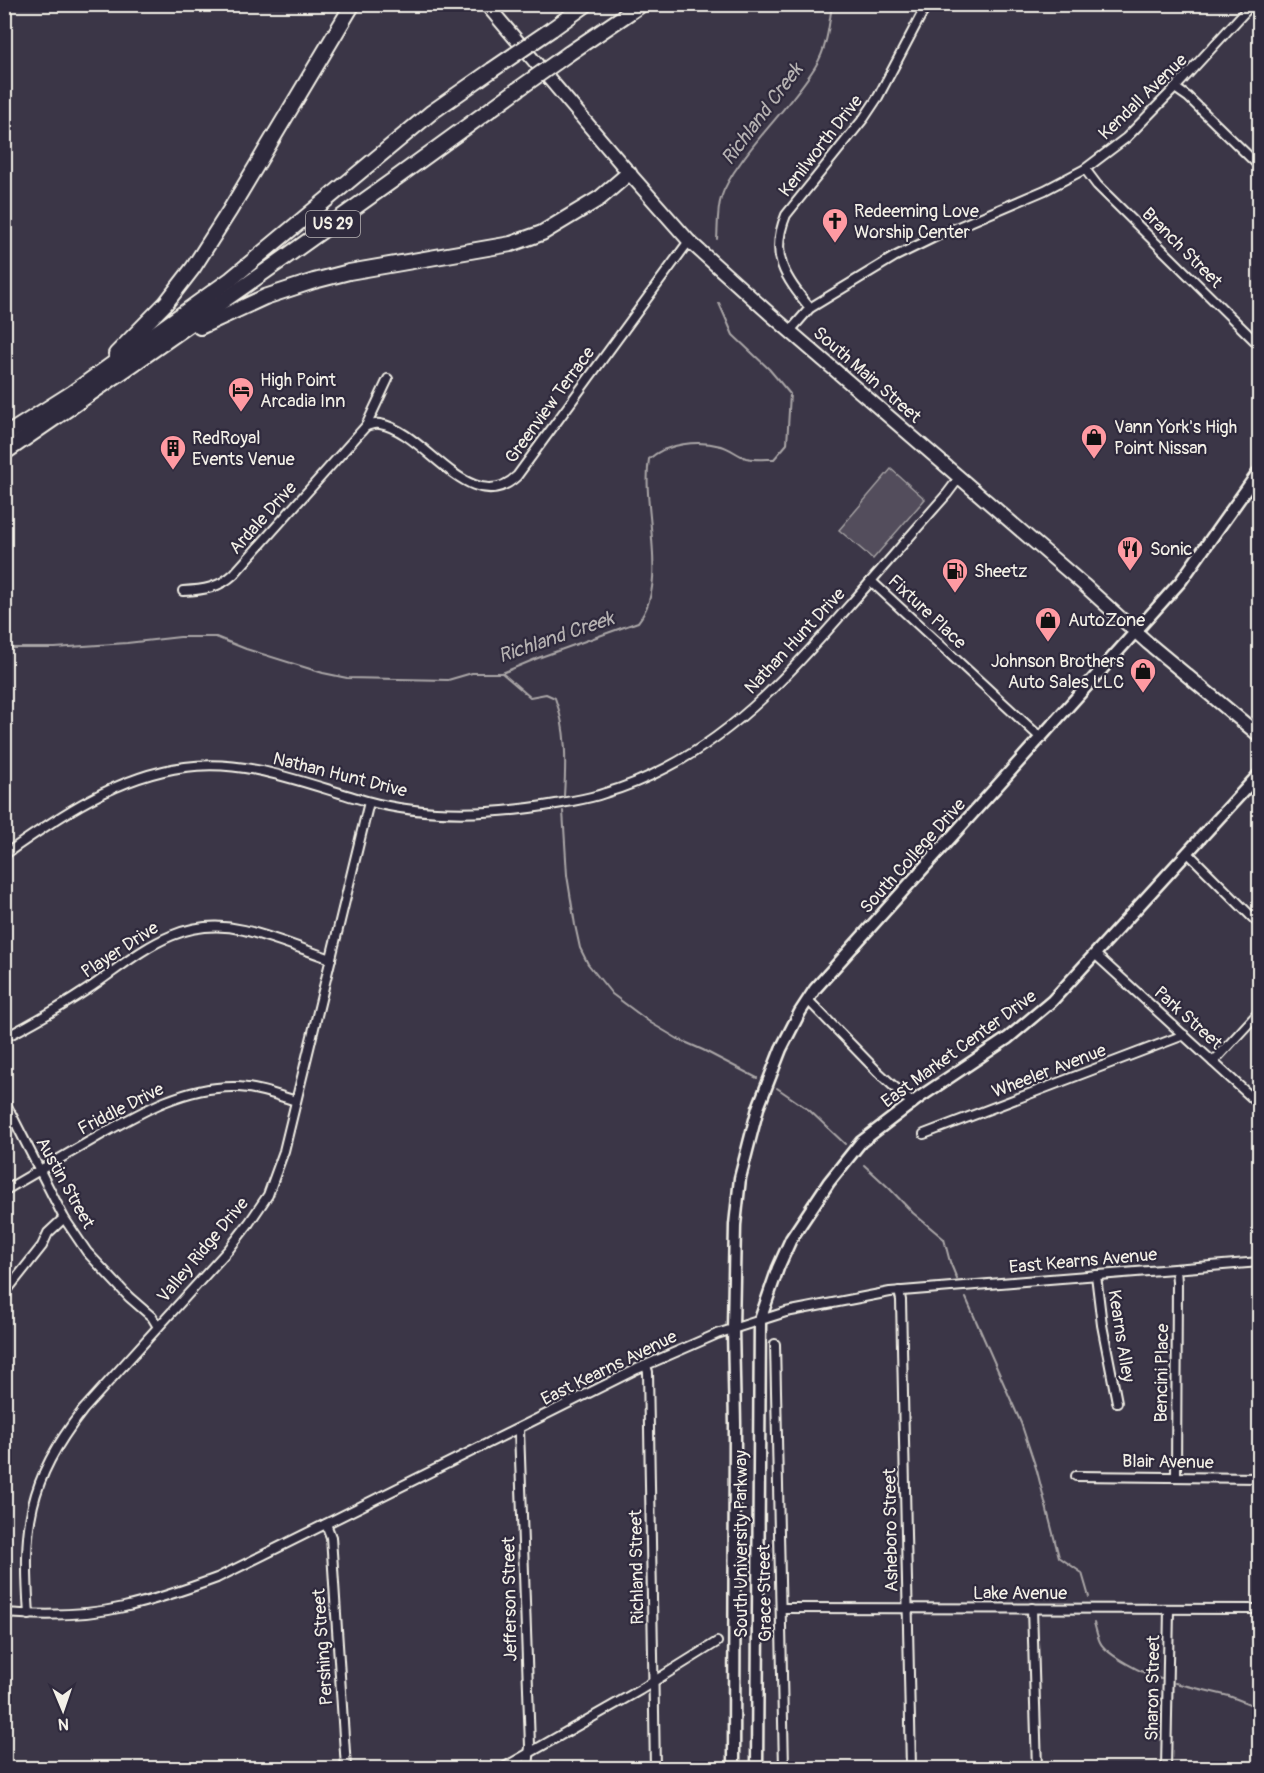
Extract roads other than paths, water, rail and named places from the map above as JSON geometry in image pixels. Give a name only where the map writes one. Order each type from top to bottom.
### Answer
[{"type":"highway","points":[[97,373],[166,303],[193,268],[353,4]]},
{"type":"highway","name":"US 29","points":[[4,436],[72,393],[231,279],[432,112],[587,4]]},
{"type":"highway","name":"US 29","points":[[4,453],[148,355],[517,90],[642,4]]},
{"type":"highway","points":[[148,355],[173,345],[199,327],[224,315],[265,297],[314,281],[350,272],[511,244],[542,233],[600,198],[629,173]]},
{"type":"main road","name":"South Main Street","points":[[486,4],[689,241],[1135,632],[1260,736]]},
{"type":"main road","name":"South College Drive","points":[[733,1329],[735,1225],[740,1178],[758,1108],[781,1049],[800,1012],[815,989],[1181,581],[1260,470]]},
{"type":"main road","name":"East Market Center Drive","points":[[760,1320],[791,1239],[829,1182],[861,1142],[1008,1038],[1052,1001],[1260,773]]},
{"type":"main road","name":"South University Parkway","points":[[757,1768],[760,1320]]},
{"type":"main road","name":"South University Parkway","points":[[733,1329],[734,1768]]},
{"type":"street","name":"Kenilworth Drive","points":[[810,308],[790,282],[779,259],[781,228],[786,215],[869,111],[927,4]]},
{"type":"street","name":"Kendall Avenue","points":[[790,331],[810,308],[894,257],[1045,190],[1085,169],[1126,138],[1252,4]]},
{"type":"street","points":[[1175,88],[1188,97],[1260,166]]},
{"type":"street","name":"Branch Street","points":[[1085,169],[1097,185],[1260,346]]},
{"type":"street","name":"Greenview Terrace","points":[[366,426],[378,424],[400,432],[473,485],[491,489],[511,482],[689,241]]},
{"type":"street","name":"Ardale Drive","points":[[183,591],[208,589],[228,580],[366,426],[388,379]]},
{"type":"street","name":"Nathan Hunt Drive","points":[[4,855],[76,807],[107,791],[136,779],[185,766],[261,770],[369,802],[436,812],[516,809],[604,794],[649,776],[697,750],[735,723],[778,685],[959,478]]},
{"type":"street","name":"Fixture Place","points":[[871,581],[1041,738]]},
{"type":"street","name":"Valley Ridge Drive","points":[[29,1615],[26,1569],[27,1536],[36,1494],[51,1456],[69,1428],[229,1249],[268,1195],[284,1151],[369,802]]},
{"type":"street","points":[[1187,852],[1260,925]]},
{"type":"street","name":"Player Drive","points":[[4,1038],[55,1010],[158,941],[179,932],[214,927],[243,929],[331,959]]},
{"type":"street","name":"Park Street","points":[[1096,955],[1260,1105]]},
{"type":"street","points":[[809,1001],[912,1104]]},
{"type":"street","points":[[1213,1062],[1260,1011]]},
{"type":"street","name":"Wheeler Avenue","points":[[924,1134],[1184,1035]]},
{"type":"street","name":"Friddle Drive","points":[[4,1191],[142,1112],[178,1096],[198,1091],[238,1087],[259,1089],[296,1101]]},
{"type":"street","name":"Austin Street","points":[[4,1100],[64,1218],[87,1252],[129,1297],[152,1317],[158,1327]]},
{"type":"street","points":[[4,1294],[42,1246],[48,1233],[64,1218]]},
{"type":"street","name":"East Kearns Avenue","points":[[4,1613],[63,1615],[100,1611],[164,1597],[217,1578],[686,1347],[794,1310],[899,1291],[1260,1262]]},
{"type":"street","name":"Bencini Place","points":[[1176,1269],[1176,1477]]},
{"type":"street","name":"Kearns Alley","points":[[1096,1275],[1102,1325],[1117,1402]]},
{"type":"street","name":"Asheboro Street","points":[[899,1291],[911,1768]]},
{"type":"street","name":"Grace Street","points":[[775,1344],[784,1768]]},
{"type":"street","name":"Richland Street","points":[[646,1366],[648,1372],[655,1768]]},
{"type":"street","name":"Jefferson Street","points":[[519,1429],[528,1768]]},
{"type":"street","name":"Blair Avenue","points":[[1076,1476],[1260,1478]]},
{"type":"street","name":"Pershing Street","points":[[326,1524],[331,1537],[346,1768]]},
{"type":"street","name":"Lake Avenue","points":[[781,1608],[1260,1609]]},
{"type":"street","points":[[1032,1608],[1036,1768]]},
{"type":"street","name":"Sharon Street","points":[[1166,1768],[1169,1608]]},
{"type":"street","points":[[503,1768],[717,1642]]},
{"type":"waterway","name":"Richland Creek","points":[[717,239],[719,208],[725,188],[750,150],[798,92],[815,67],[825,45],[832,4]]},
{"type":"waterway","name":"Richland Creek","points":[[4,648],[55,648],[180,637],[216,637],[246,649],[323,673],[347,678],[448,680],[472,673],[502,673],[638,622],[647,606],[652,587],[653,566],[648,499],[649,459],[665,449],[693,443],[724,447],[746,458],[774,459],[787,444],[790,394],[769,369],[733,335],[719,303]]},
{"type":"waterway","points":[[502,673],[530,697],[546,694],[555,698],[564,734],[564,796]]},
{"type":"waterway","points":[[563,811],[567,875],[575,925],[580,948],[588,964],[612,994],[651,1023],[757,1078]]},
{"type":"waterway","points":[[777,1088],[809,1110],[845,1144]]},
{"type":"waterway","points":[[864,1165],[913,1213],[944,1239],[957,1279]]},
{"type":"waterway","points":[[966,1298],[1021,1423],[1037,1471],[1059,1557],[1082,1573],[1089,1597]]},
{"type":"waterway","points":[[1094,1623],[1100,1642],[1110,1653],[1137,1669],[1161,1679]]},
{"type":"waterway","points":[[1175,1683],[1229,1696],[1260,1708]]},
{"type":"place","name":"Redeeming Love Worship Center","points":[[835,244]]},
{"type":"place","name":"High Point Arcadia Inn","points":[[241,413]]},
{"type":"place","name":"Vann York's High Point Nissan","points":[[1094,460]]},
{"type":"place","name":"RedRoyal Events Venue","points":[[173,471]]},
{"type":"place","name":"Sonic","points":[[1130,572]]},
{"type":"place","name":"Sheetz","points":[[955,594]]},
{"type":"place","name":"AutoZone","points":[[1048,643]]},
{"type":"place","name":"Johnson Brothers Auto Sales LLC","points":[[1143,694]]}]
